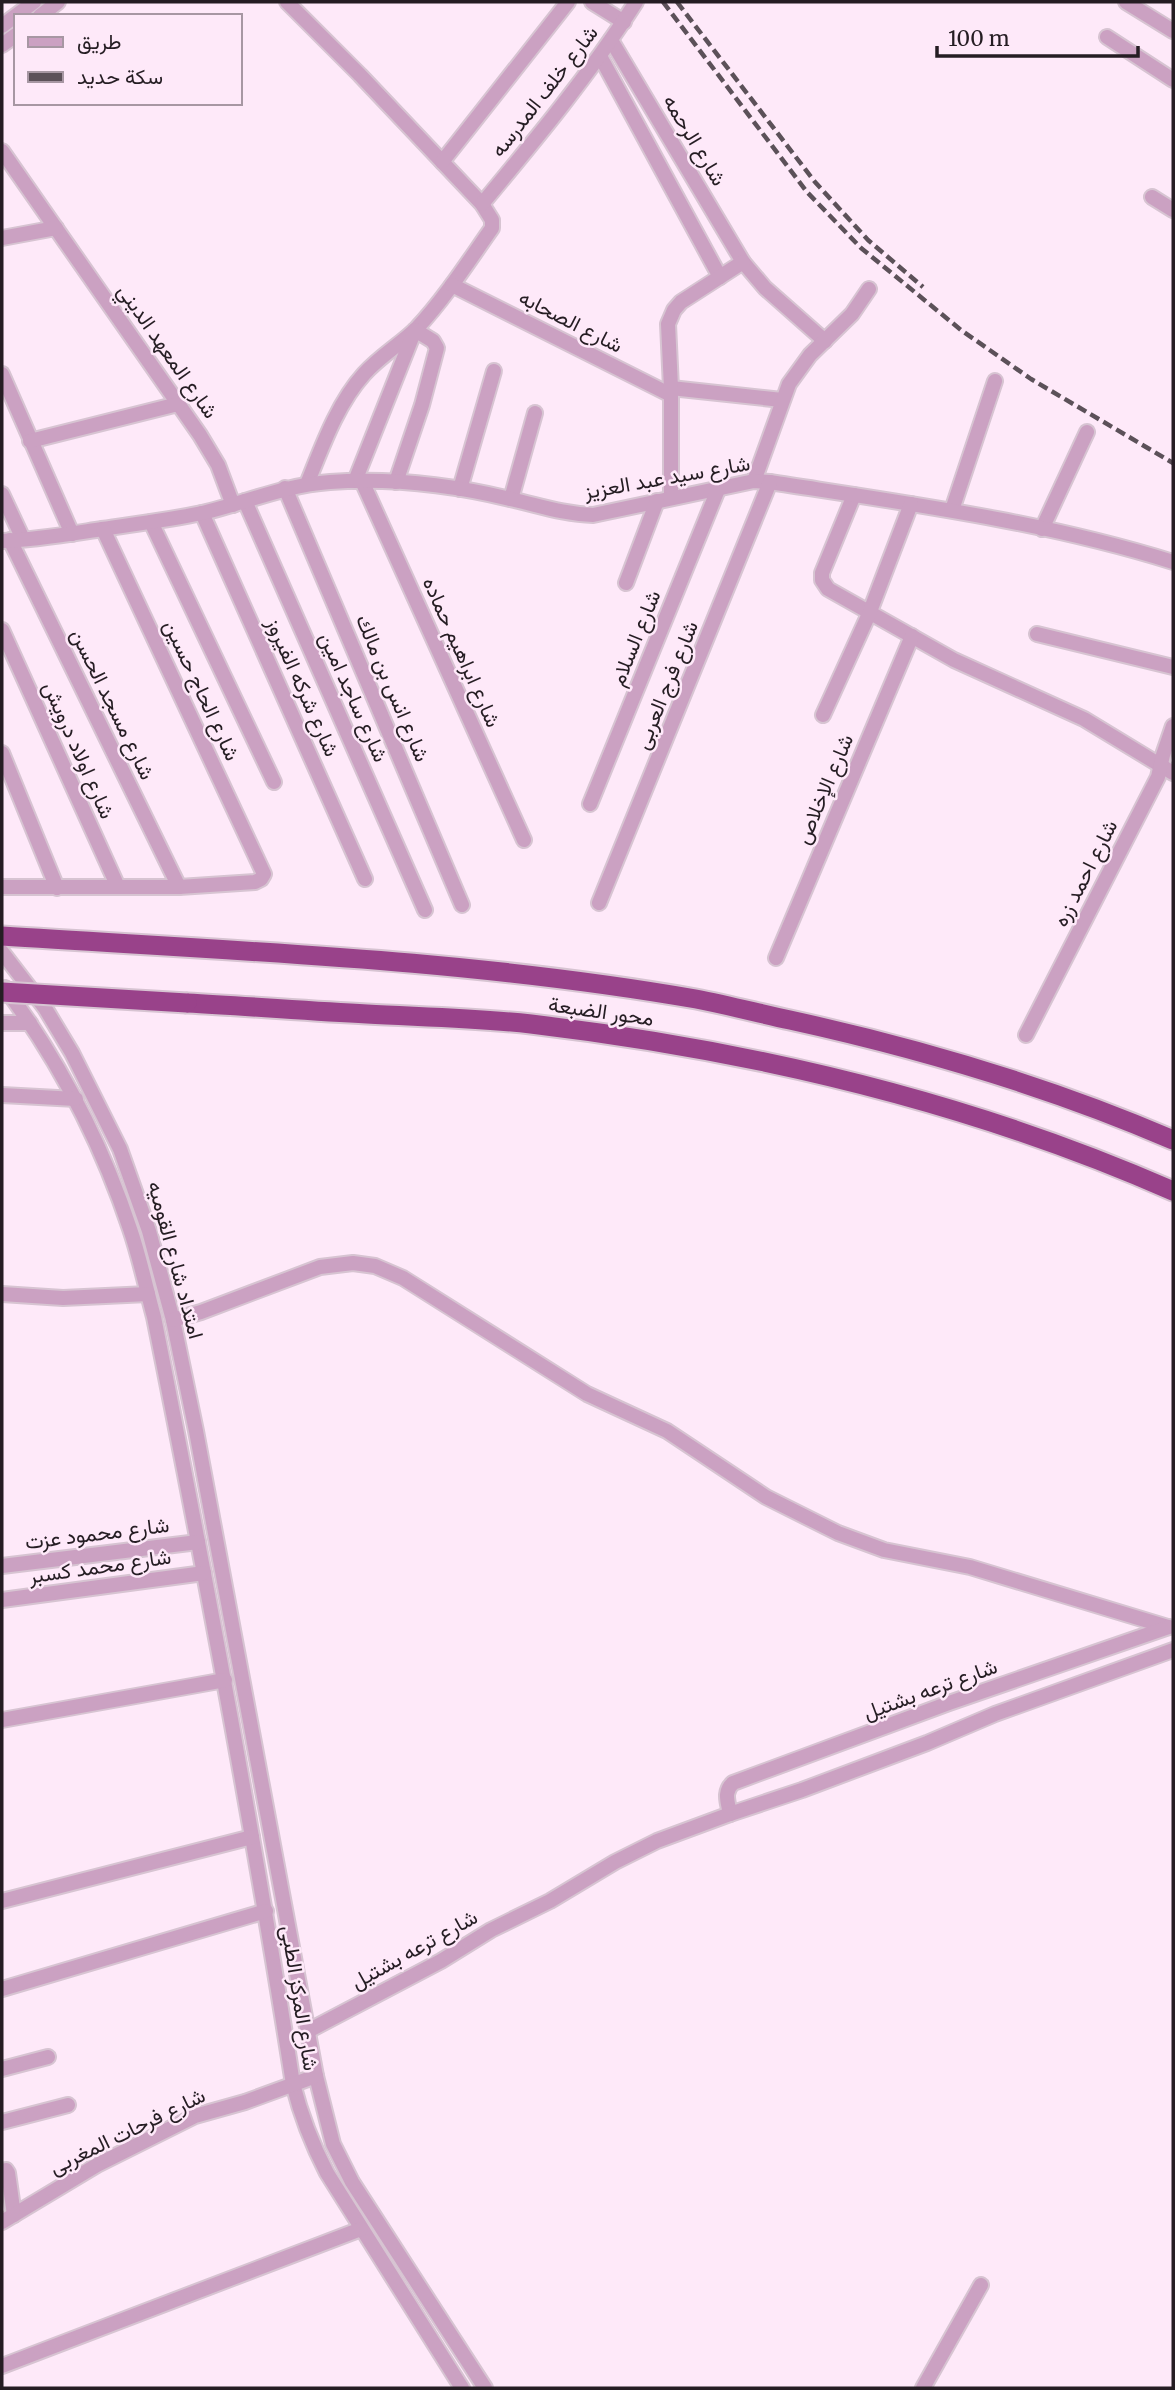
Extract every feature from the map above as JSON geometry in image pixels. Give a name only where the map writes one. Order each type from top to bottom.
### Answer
[{"type":"highway","name":"محور الضبعة","points":[[2,936],[450,968],[697,999],[865,1037],[1010,1077],[1173,1140]]},
{"type":"highway","name":"محور الضبعة","points":[[2,992],[514,1023],[608,1034],[864,1085],[997,1125],[1134,1174],[1173,1191]]},
{"type":"street","points":[[18,14],[34,2]]},
{"type":"street","points":[[43,14],[58,2]]},
{"type":"street","points":[[286,2],[360,75],[482,204],[492,220],[492,228],[452,285],[415,330],[365,373],[352,391],[320,452],[307,484]]},
{"type":"street","points":[[442,162],[568,2]]},
{"type":"street","points":[[592,2],[624,22]]},
{"type":"street","name":"شارع خلف المدرسه","points":[[482,204],[600,56],[636,2]]},
{"type":"street","points":[[1126,2],[1173,31]]},
{"type":"street","points":[[1107,37],[1173,80]]},
{"type":"street","name":"شارع الرحمه","points":[[611,40],[743,262],[765,288],[825,341]]},
{"type":"street","points":[[600,56],[720,277]]},
{"type":"street","name":"شارع المعهد الديني","points":[[2,150],[200,435],[239,503]]},
{"type":"street","points":[[1152,197],[1173,211]]},
{"type":"street","points":[[2,238],[56,228]]},
{"type":"street","points":[[626,583],[664,500],[671,391],[668,324],[681,302],[743,262]]},
{"type":"street","name":"شارع الصحابه","points":[[452,285],[671,391]]},
{"type":"street","points":[[754,481],[782,400],[798,368],[852,314],[869,289]]},
{"type":"street","points":[[358,481],[415,330]]},
{"type":"street","points":[[396,482],[422,405],[437,348],[433,341],[415,330]]},
{"type":"street","points":[[460,489],[494,371]]},
{"type":"street","points":[[2,374],[72,534]]},
{"type":"street","points":[[952,510],[995,382]]},
{"type":"street","points":[[671,391],[782,400]]},
{"type":"street","points":[[30,441],[178,404]]},
{"type":"street","points":[[511,499],[535,413]]},
{"type":"street","points":[[1042,529],[1087,432]]},
{"type":"street","name":"شارع ابراهيم حماده","points":[[358,481],[524,840]]},
{"type":"street","name":"شارع سيد عبد العزيز","points":[[12,540],[72,534],[202,513],[307,484],[396,482],[460,489],[570,514],[593,515],[754,481],[952,510],[1107,544],[1173,562]]},
{"type":"street","name":"شارع فرج العربى","points":[[600,903],[770,482]]},
{"type":"street","name":"شارع السلام","points":[[590,804],[719,487]]},
{"type":"street","name":"شارع انس بن مالك","points":[[285,488],[463,905]]},
{"type":"street","name":"شارع مسجد الحسن","points":[[2,494],[12,540],[179,887]]},
{"type":"street","points":[[854,495],[822,573],[822,580],[828,589],[966,666],[1084,719],[1167,769]]},
{"type":"street","name":"شارع ساجد امين","points":[[239,503],[425,910]]},
{"type":"street","points":[[823,715],[869,614],[911,504]]},
{"type":"street","name":"شارع شركه الفيروز","points":[[202,513],[365,879]]},
{"type":"street","points":[[151,522],[274,782]]},
{"type":"street","name":"شارع الحاج حسين","points":[[103,529],[263,868],[261,879],[255,881],[179,887]]},
{"type":"street","name":"شارع اولاد درويش","points":[[2,630],[118,887]]},
{"type":"street","points":[[1037,634],[1173,667]]},
{"type":"street","name":"شارع الإخلاص","points":[[776,958],[912,636]]},
{"type":"street","name":"شارع احمد زره","points":[[1026,1035],[1158,777],[1167,769],[1173,726]]},
{"type":"street","points":[[2,753],[57,888]]},
{"type":"street","points":[[2,887],[179,887]]},
{"type":"street","name":"امتداد شارع القوميه","points":[[2,952],[45,1008],[72,1053],[115,1139],[142,1207],[173,1320],[230,1609]]},
{"type":"street","name":"امتداد شارع القوميه","points":[[2,984],[30,1023],[76,1099],[119,1196],[148,1294],[204,1573]]},
{"type":"street","points":[[2,1023],[30,1023]]},
{"type":"street","points":[[2,1095],[76,1099]]},
{"type":"street","points":[[173,1320],[320,1267],[353,1263],[375,1266],[403,1278],[587,1394],[667,1432],[766,1497],[838,1533],[884,1550],[970,1567],[1170,1626]]},
{"type":"street","points":[[2,1294],[63,1298],[148,1294]]},
{"type":"street","name":"شارع محمود عزت","points":[[2,1566],[198,1542]]},
{"type":"street","name":"شارع المركز الطبى","points":[[204,1573],[266,1911],[299,2110],[316,2152],[361,2229],[462,2388]]},
{"type":"street","name":"شارع محمد كسبر","points":[[2,1600],[204,1573]]},
{"type":"street","name":"شارع المركز الطبى","points":[[230,1609],[316,2076],[333,2144],[352,2182],[485,2388]]},
{"type":"street","name":"شارع ترعه بشتيل","points":[[730,1814],[726,1797],[733,1783],[1170,1626]]},
{"type":"street","name":"شارع ترعه بشتيل","points":[[308,2031],[441,1961],[496,1927],[562,1895],[615,1862],[657,1841],[802,1790],[995,1714],[1173,1650]]},
{"type":"street","points":[[2,1720],[225,1680]]},
{"type":"street","points":[[2,1901],[252,1837]]},
{"type":"street","points":[[2,1989],[266,1911]]},
{"type":"street","points":[[2,2069],[48,2057]]},
{"type":"street","name":"شارع فرحات المغربى","points":[[8,2219],[97,2165],[195,2116],[245,2102],[316,2076]]},
{"type":"street","points":[[2,2122],[68,2105]]},
{"type":"street","points":[[5,2172],[8,2219]]},
{"type":"street","points":[[2,2365],[361,2229]]},
{"type":"street","points":[[923,2388],[981,2285]]},
{"type":"railway","points":[[663,2],[807,192],[861,248],[961,330],[1031,379],[1173,463]]},
{"type":"railway","points":[[677,2],[815,182],[868,240],[923,287]]}]
